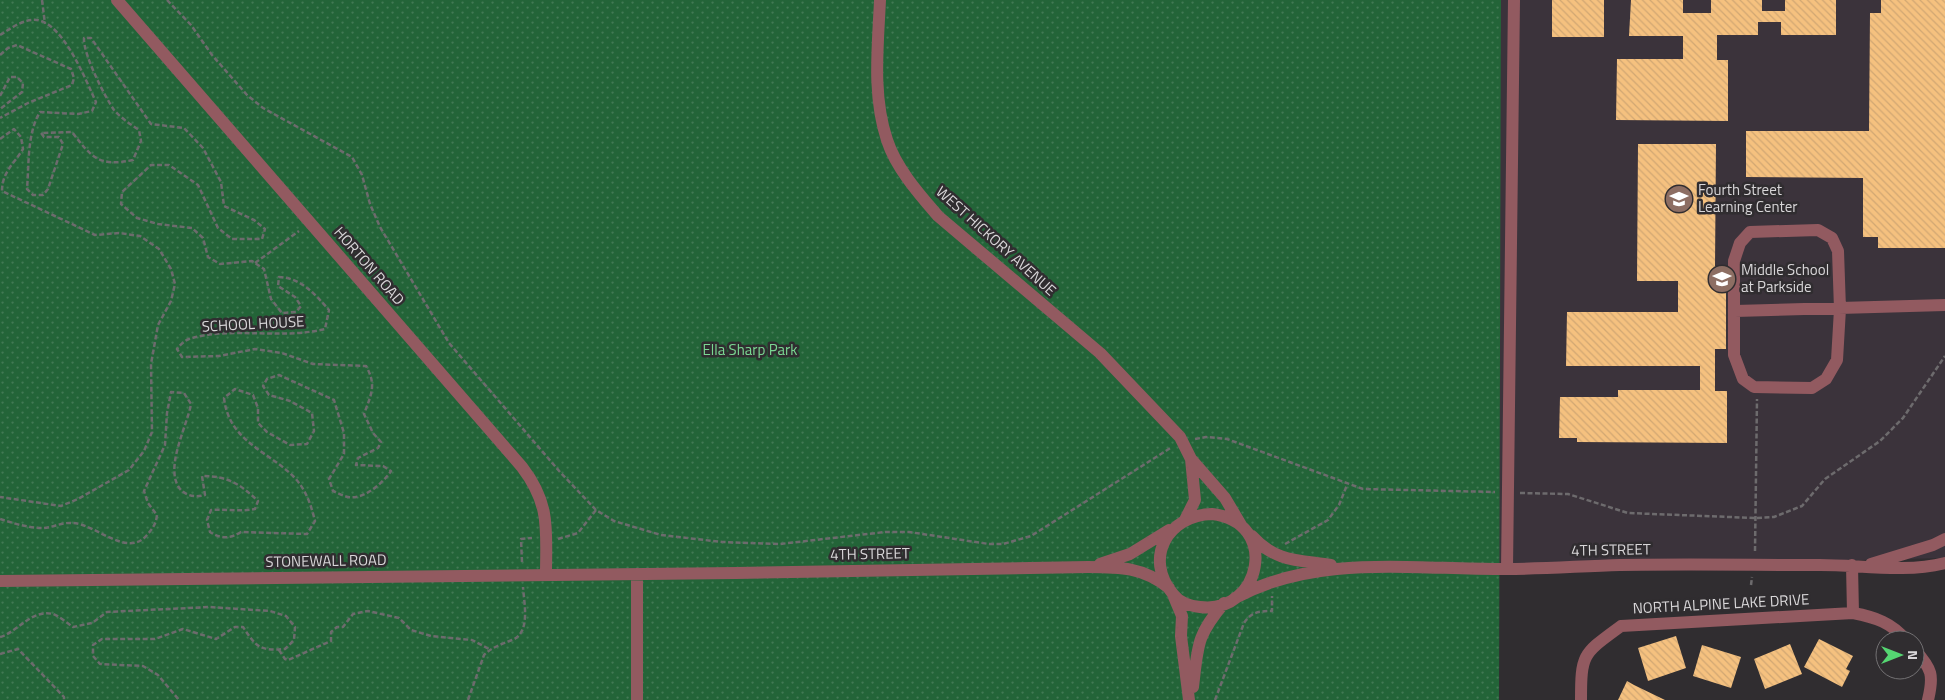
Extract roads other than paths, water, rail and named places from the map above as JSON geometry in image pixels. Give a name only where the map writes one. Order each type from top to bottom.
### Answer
[{"type":"street","name":"HORTON ROAD","points":[[117,0],[522,467],[537,487],[542,499],[546,539],[546,575]]},
{"type":"street","name":"WEST HICKORY AVENUE","points":[[880,0],[877,72],[882,118],[887,141],[919,194],[938,216],[1100,353],[1180,438],[1191,458],[1225,498],[1244,529]]},
{"type":"street","points":[[1507,569],[1514,0]]},
{"type":"street","points":[[1818,230],[1832,238],[1838,251],[1840,309],[1837,360],[1826,379],[1812,388],[1757,387],[1743,379],[1734,355],[1734,261],[1740,244],[1750,232],[1818,230]]},
{"type":"street","points":[[1735,310],[1945,305]]},
{"type":"street","name":"WEST HICKORY AVENUE","points":[[1181,522],[1196,500],[1191,458]]},
{"type":"street","points":[[1212,514],[1227,517],[1244,529],[1255,548],[1255,568],[1250,583],[1229,600],[1210,620],[1200,637],[1190,700],[1181,636],[1182,616],[1162,569],[1160,557],[1163,543],[1181,522],[1198,515],[1212,514]]},
{"type":"street","name":"4TH STREET","points":[[1088,567],[1104,564],[1130,554],[1181,522]]},
{"type":"street","name":"4TH STREET","points":[[1244,529],[1261,546],[1277,557],[1356,568]]},
{"type":"street","name":"4TH STREET","points":[[1866,566],[1933,545],[1945,539]]},
{"type":"street","name":"4TH STREET","points":[[1229,600],[1273,582],[1319,571],[1356,568],[1507,569],[1621,566],[1852,565],[1907,568],[1945,563]]},
{"type":"street","points":[[1852,565],[1854,613]]},
{"type":"street","name":"4TH STREET","points":[[652,574],[1088,567],[1139,571],[1154,576],[1171,591]]},
{"type":"street","points":[[637,574],[637,700]]},
{"type":"street","name":"STONEWALL ROAD","points":[[0,581],[652,574]]},
{"type":"street","points":[[1171,591],[1184,603],[1196,606],[1213,607],[1229,600]]},
{"type":"street","name":"NORTH ALPINE LAKE DRIVE","points":[[1581,700],[1583,659],[1594,646],[1621,626],[1854,613],[1874,617],[1897,630]]},
{"type":"street","points":[[1925,661],[1929,666],[1932,681],[1928,700]]},
{"type":"place","name":"Fourth Street Learning Center","points":[[1679,199]]},
{"type":"place","name":"Middle School at Parkside","points":[[1722,279]]},
{"type":"park label","name":"Ella Sharp Park","points":[[750,350]]}]
